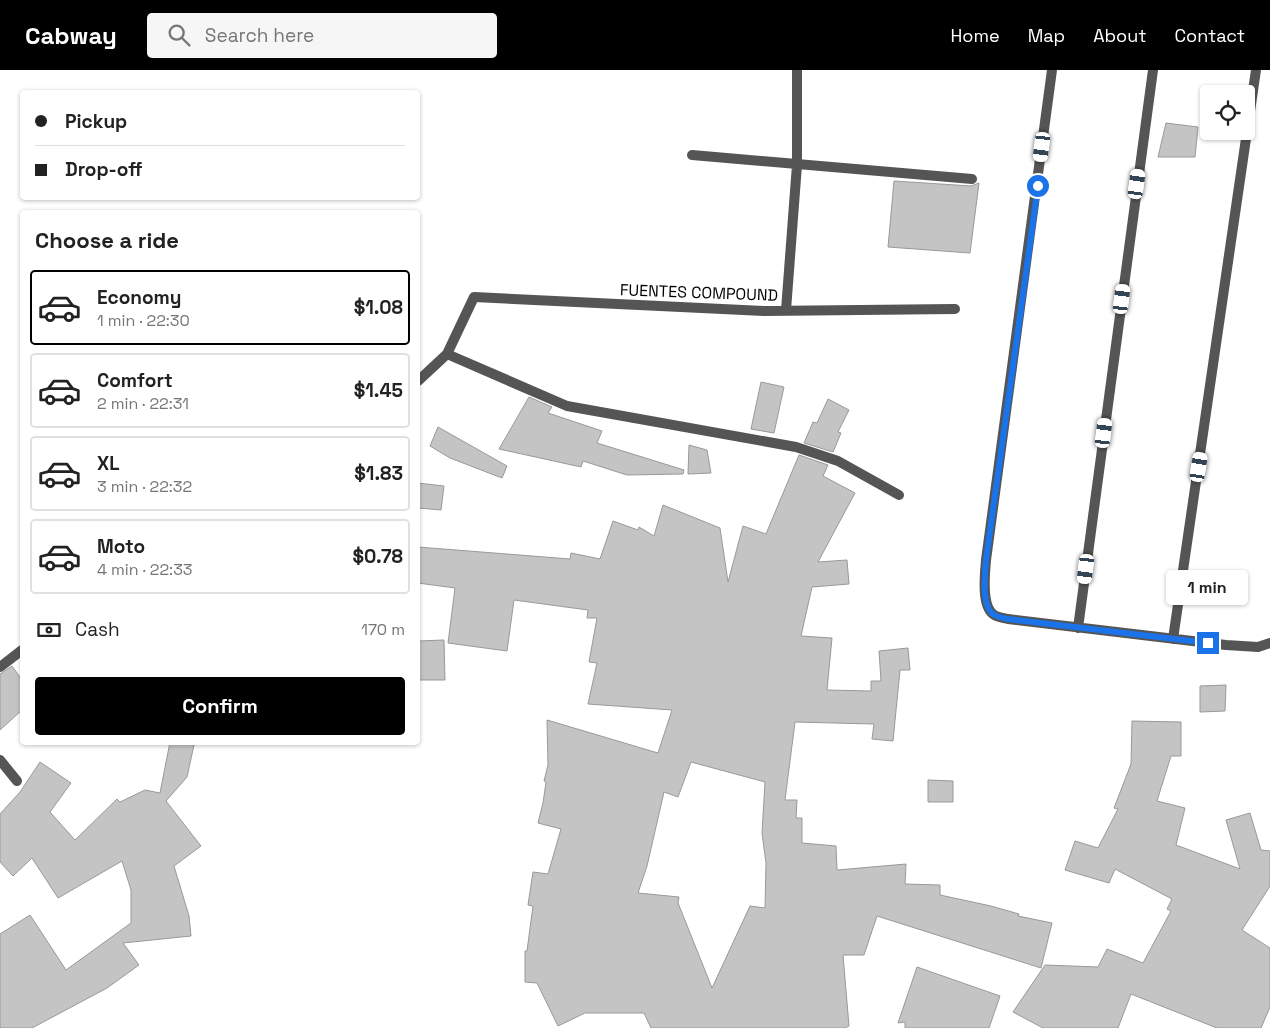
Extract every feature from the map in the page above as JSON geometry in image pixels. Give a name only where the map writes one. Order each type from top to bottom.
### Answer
[{"type":"street","name":"FUENTES COMPOUND","points":[[420,379],[447,354],[474,297],[764,311],[786,310],[797,165],[797,70]]},
{"type":"street","points":[[1052,70],[986,560],[984,586],[988,606],[993,614],[1008,619],[1173,639],[1258,647],[1270,643]]},
{"type":"street","points":[[1078,628],[1153,70]]},
{"type":"street","points":[[1173,639],[1256,70]]},
{"type":"street","points":[[692,155],[972,179]]},
{"type":"street","points":[[786,310],[955,309]]},
{"type":"street","points":[[447,354],[567,406],[796,447],[838,461],[898,494]]},
{"type":"street","points":[[0,668],[20,652]]},
{"type":"street","points":[[0,760],[17,781]]},
{"type":"building","points":[[1166,123],[1198,127],[1195,157],[1158,157]]},
{"type":"building","points":[[894,181],[971,186],[979,183],[970,253],[888,247]]},
{"type":"building","points":[[761,382],[784,387],[774,433],[751,429]]},
{"type":"building","points":[[529,397],[552,407],[548,413],[602,431],[597,443],[684,470],[683,474],[627,475],[583,461],[581,467],[499,449]]},
{"type":"building","points":[[828,399],[849,410],[838,432],[841,433],[833,452],[804,443],[813,422],[817,423]]},
{"type":"building","points":[[438,427],[507,466],[502,478],[450,458],[430,446]]},
{"type":"building","points":[[689,445],[707,450],[711,473],[688,474]]},
{"type":"building","points":[[799,455],[828,465],[823,476],[855,493],[818,562],[847,560],[849,584],[812,587],[801,636],[832,638],[827,690],[871,691],[871,681],[881,681],[879,651],[908,648],[910,670],[900,670],[893,741],[872,739],[874,724],[795,722],[785,800],[797,800],[796,818],[802,818],[802,843],[836,846],[837,870],[906,864],[905,884],[940,885],[940,895],[991,906],[1019,914],[1018,916],[1052,923],[1041,968],[877,916],[864,955],[843,955],[849,1026],[845,1028],[651,1028],[644,1013],[585,1013],[558,1026],[537,983],[525,982],[525,951],[527,951],[533,906],[528,905],[533,872],[548,874],[561,829],[538,823],[543,803],[546,782],[544,781],[548,765],[547,720],[658,753],[672,710],[588,704],[597,663],[589,662],[597,618],[587,618],[588,610],[514,600],[507,651],[448,643],[455,588],[420,583],[420,547],[570,559],[571,553],[600,559],[613,521],[638,530],[639,527],[654,536],[663,505],[720,528],[728,582],[743,526],[766,534]],"holes":[[[691,762],[765,782],[762,833],[766,863],[765,908],[750,906],[712,988],[678,903],[679,897],[638,893],[647,866],[664,792],[678,797]]]},
{"type":"building","points":[[420,483],[444,486],[441,510],[420,508]]},
{"type":"building","points":[[444,640],[445,680],[420,680],[420,641]]},
{"type":"building","points":[[12,666],[20,677],[20,712],[0,730],[0,674]]},
{"type":"building","points":[[1226,685],[1225,711],[1200,712],[1200,686]]},
{"type":"building","points":[[1132,721],[1181,722],[1181,756],[1171,756],[1157,801],[1185,808],[1176,845],[1240,869],[1226,820],[1250,813],[1261,850],[1270,851],[1270,886],[1242,930],[1270,948],[1270,1007],[1261,1028],[1217,1028],[1131,994],[1118,1028],[1043,1028],[1013,1012],[1045,965],[1098,967],[1107,949],[1143,963],[1171,911],[1167,909],[1172,899],[1115,869],[1109,883],[1065,870],[1075,841],[1098,848],[1118,809],[1114,808],[1131,764]]},
{"type":"building","points":[[169,745],[194,745],[187,777],[166,801],[201,846],[174,866],[189,916],[191,936],[123,943],[139,965],[107,988],[32,1028],[0,1028],[0,934],[30,915],[66,970],[131,923],[131,890],[122,861],[58,898],[32,858],[13,876],[0,862],[0,814],[20,792],[40,762],[71,783],[50,812],[75,840],[117,799],[120,802],[145,790],[160,793]]},
{"type":"building","points":[[928,780],[953,781],[953,802],[928,802]]},
{"type":"building","points":[[917,967],[1000,996],[989,1028],[905,1028],[905,1022],[898,1023]]},
{"type":"route","points":[[1038,186],[986,560],[984,586],[988,606],[993,614],[1008,619],[1208,643]]}]
